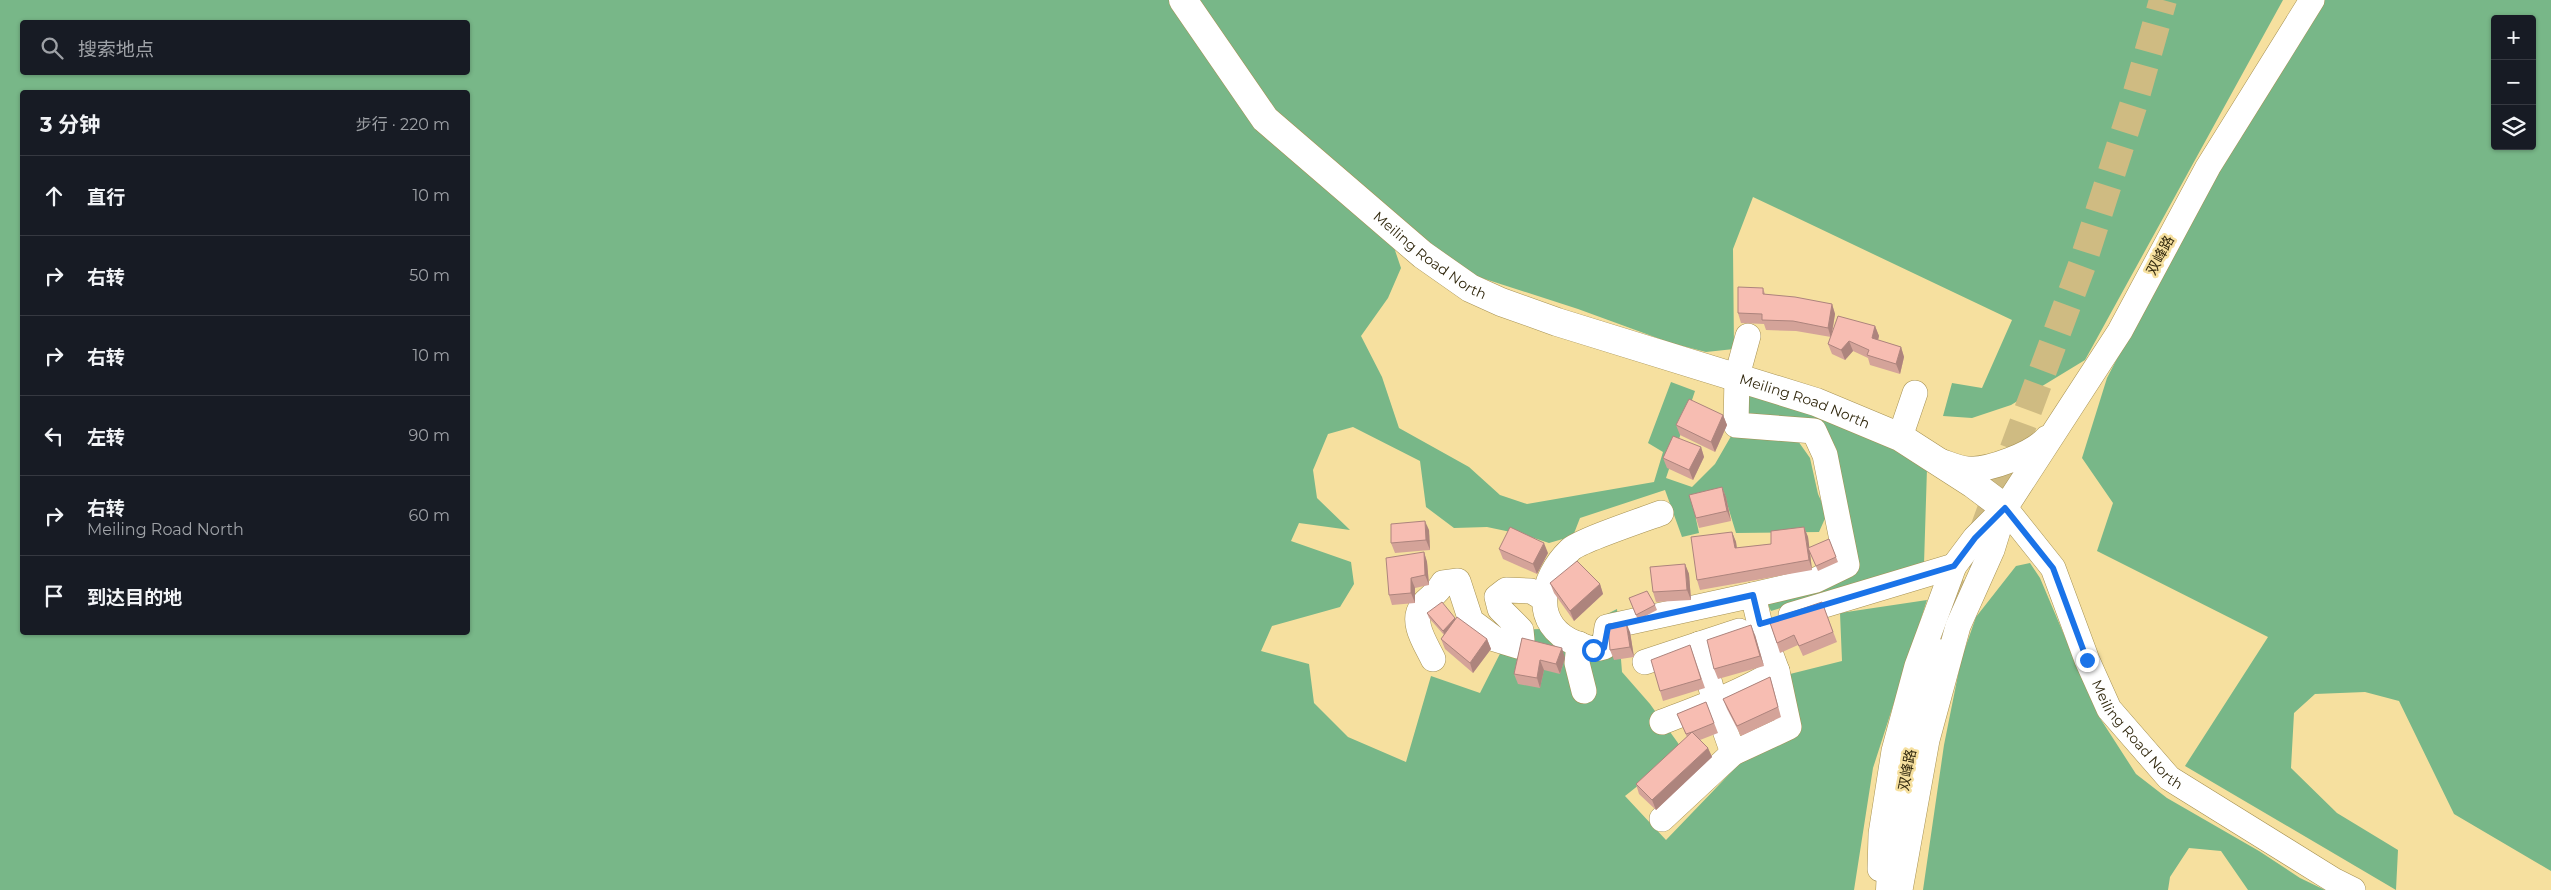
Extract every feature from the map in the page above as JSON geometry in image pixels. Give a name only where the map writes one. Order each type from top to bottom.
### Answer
[{"type":"main road","name":"Meiling Road North","points":[[1183,0],[1265,119],[1424,255],[1470,288],[1501,302],[1557,322],[1738,376],[1816,402],[1900,437],[1973,484],[2005,508]]},
{"type":"main road","name":"双峰路","points":[[1890,890],[1891,854],[1906,769],[1938,653]]},
{"type":"street","name":"双峰路","points":[[2005,508],[2120,331],[2208,167],[2312,0]]},
{"type":"street","points":[[1661,513],[1571,549],[1556,568],[1543,598],[1545,611],[1561,636],[1593,650],[1604,648],[1608,627],[1816,580],[1846,565],[1825,455],[1814,431],[1736,425],[1738,376],[1748,336]]},
{"type":"street","points":[[1900,437],[1915,393]]},
{"type":"street","points":[[1934,460],[1968,469],[2001,463],[2040,446],[2066,415]]},
{"type":"street","points":[[1880,890],[1881,834],[1894,752],[1917,666],[1954,566],[1975,538],[2005,508]]},
{"type":"street","points":[[1900,890],[1926,740],[1958,626],[1992,550],[2005,508]]},
{"type":"street","name":"Meiling Road North","points":[[2005,508],[2053,568],[2087,660],[2109,708],[2169,778],[2335,881],[2353,890]]},
{"type":"street","points":[[1645,662],[1760,624],[1954,566]]},
{"type":"street","points":[[1433,659],[1417,621],[1421,607],[1436,595],[1443,583],[1458,581],[1471,621],[1495,639],[1518,646],[1522,640],[1521,630],[1500,609],[1497,598],[1506,590],[1531,591],[1543,598]]},
{"type":"street","points":[[1662,819],[1733,753],[1789,727],[1777,671],[1760,624],[1753,595]]},
{"type":"street","points":[[1580,644],[1577,663],[1584,691]]},
{"type":"street","points":[[1699,644],[1715,702],[1733,753]]},
{"type":"street","points":[[1662,722],[1753,686],[1777,671]]},
{"type":"green space","points":[[0,0],[2283,0],[2085,360],[2011,405],[1972,418],[1943,416],[1952,383],[1982,388],[2012,320],[1753,197],[1733,249],[1734,349],[1706,352],[1671,343],[1578,309],[1457,270],[1380,206],[1401,268],[1388,298],[1361,336],[1382,377],[1399,428],[1469,467],[1500,495],[1527,504],[1654,482],[1663,452],[1648,443],[1671,382],[1695,391],[1666,478],[1692,487],[1715,464],[1734,431],[1798,441],[1810,458],[1818,494],[1827,514],[1819,532],[1736,533],[1725,497],[1693,505],[1699,533],[1682,537],[1665,490],[1580,518],[1573,536],[1549,543],[1525,535],[1487,527],[1454,528],[1426,507],[1420,461],[1353,427],[1328,434],[1313,470],[1317,498],[1350,530],[1299,523],[1291,541],[1351,562],[1354,584],[1340,607],[1272,626],[1261,651],[1309,664],[1314,703],[1348,737],[1406,762],[1431,676],[1480,693],[1512,630],[1542,629],[1577,663],[1603,616],[1617,609],[1622,672],[1650,704],[1683,750],[1625,796],[1666,840],[1740,763],[1782,676],[1842,661],[1840,613],[1927,600],[1873,768],[1854,890],[0,890]]},
{"type":"green space","points":[[2320,0],[2551,0],[2551,871],[2454,814],[2399,701],[2365,692],[2315,694],[2294,713],[2291,768],[2337,813],[2398,850],[2396,890],[2185,766],[2268,637],[2097,551],[2113,503],[2082,458],[2107,378],[2208,183]]},
{"type":"green space","points":[[1746,387],[1893,443],[1927,468],[1924,564],[1771,611],[1767,603],[1856,564],[1836,448],[1824,427],[1746,415]]},
{"type":"green space","points":[[2030,563],[2040,578],[2098,715],[2136,774],[2167,798],[2259,851],[2300,878],[2325,890],[2248,890],[2221,851],[2189,848],[2170,877],[2168,890],[1923,890],[1944,745],[1961,660],[1976,617],[2016,566]]},
{"type":"building","points":[[1738,287],[1763,288],[1763,294],[1795,297],[1832,304],[1828,328],[1793,321],[1762,320],[1762,314],[1738,313]]},
{"type":"building","points":[[1838,316],[1875,326],[1872,338],[1901,347],[1896,364],[1867,355],[1869,350],[1849,341],[1841,350],[1828,344]]},
{"type":"building","points":[[1689,399],[1723,415],[1711,442],[1676,425]]},
{"type":"building","points":[[1673,436],[1701,447],[1689,470],[1663,458]]},
{"type":"building","points":[[1722,487],[1727,511],[1696,518],[1689,495]]},
{"type":"building","points":[[1425,521],[1426,540],[1391,543],[1391,524]]},
{"type":"building","points":[[1510,527],[1544,543],[1533,564],[1499,549]]},
{"type":"building","points":[[1804,527],[1809,560],[1697,580],[1691,537],[1732,532],[1735,548],[1771,544],[1771,531]]},
{"type":"building","points":[[1829,539],[1836,557],[1816,566],[1808,548]]},
{"type":"building","points":[[1424,552],[1425,575],[1411,578],[1411,593],[1389,595],[1386,558]]},
{"type":"building","points":[[1577,561],[1600,584],[1570,611],[1550,583]]},
{"type":"building","points":[[1685,564],[1687,590],[1653,592],[1650,567]]},
{"type":"building","points":[[1647,591],[1655,605],[1636,615],[1629,598]]},
{"type":"building","points":[[1442,602],[1455,618],[1443,631],[1427,613]]},
{"type":"building","points":[[1822,602],[1833,632],[1799,646],[1794,635],[1777,643],[1769,620]]},
{"type":"building","points":[[1457,617],[1487,639],[1470,663],[1441,639]]},
{"type":"building","points":[[1626,622],[1630,647],[1610,650],[1608,624]]},
{"type":"building","points":[[1751,625],[1760,656],[1714,669],[1707,640]]},
{"type":"building","points":[[1522,638],[1562,648],[1556,664],[1540,660],[1537,678],[1514,674]]},
{"type":"building","points":[[1690,645],[1701,679],[1660,691],[1651,660]]},
{"type":"building","points":[[1770,677],[1778,707],[1737,726],[1723,699]]},
{"type":"building","points":[[1706,702],[1714,723],[1686,734],[1677,714]]},
{"type":"building","points":[[1692,732],[1708,748],[1652,800],[1636,784]]},
{"type":"tunnel","points":[[1955,607],[2082,265],[2134,103],[2163,0]]},
{"type":"route","points":[[1593,650],[1604,648],[1608,627],[1753,595],[1760,624],[1954,566],[1975,538],[2005,508],[2053,568],[2087,660]]}]
